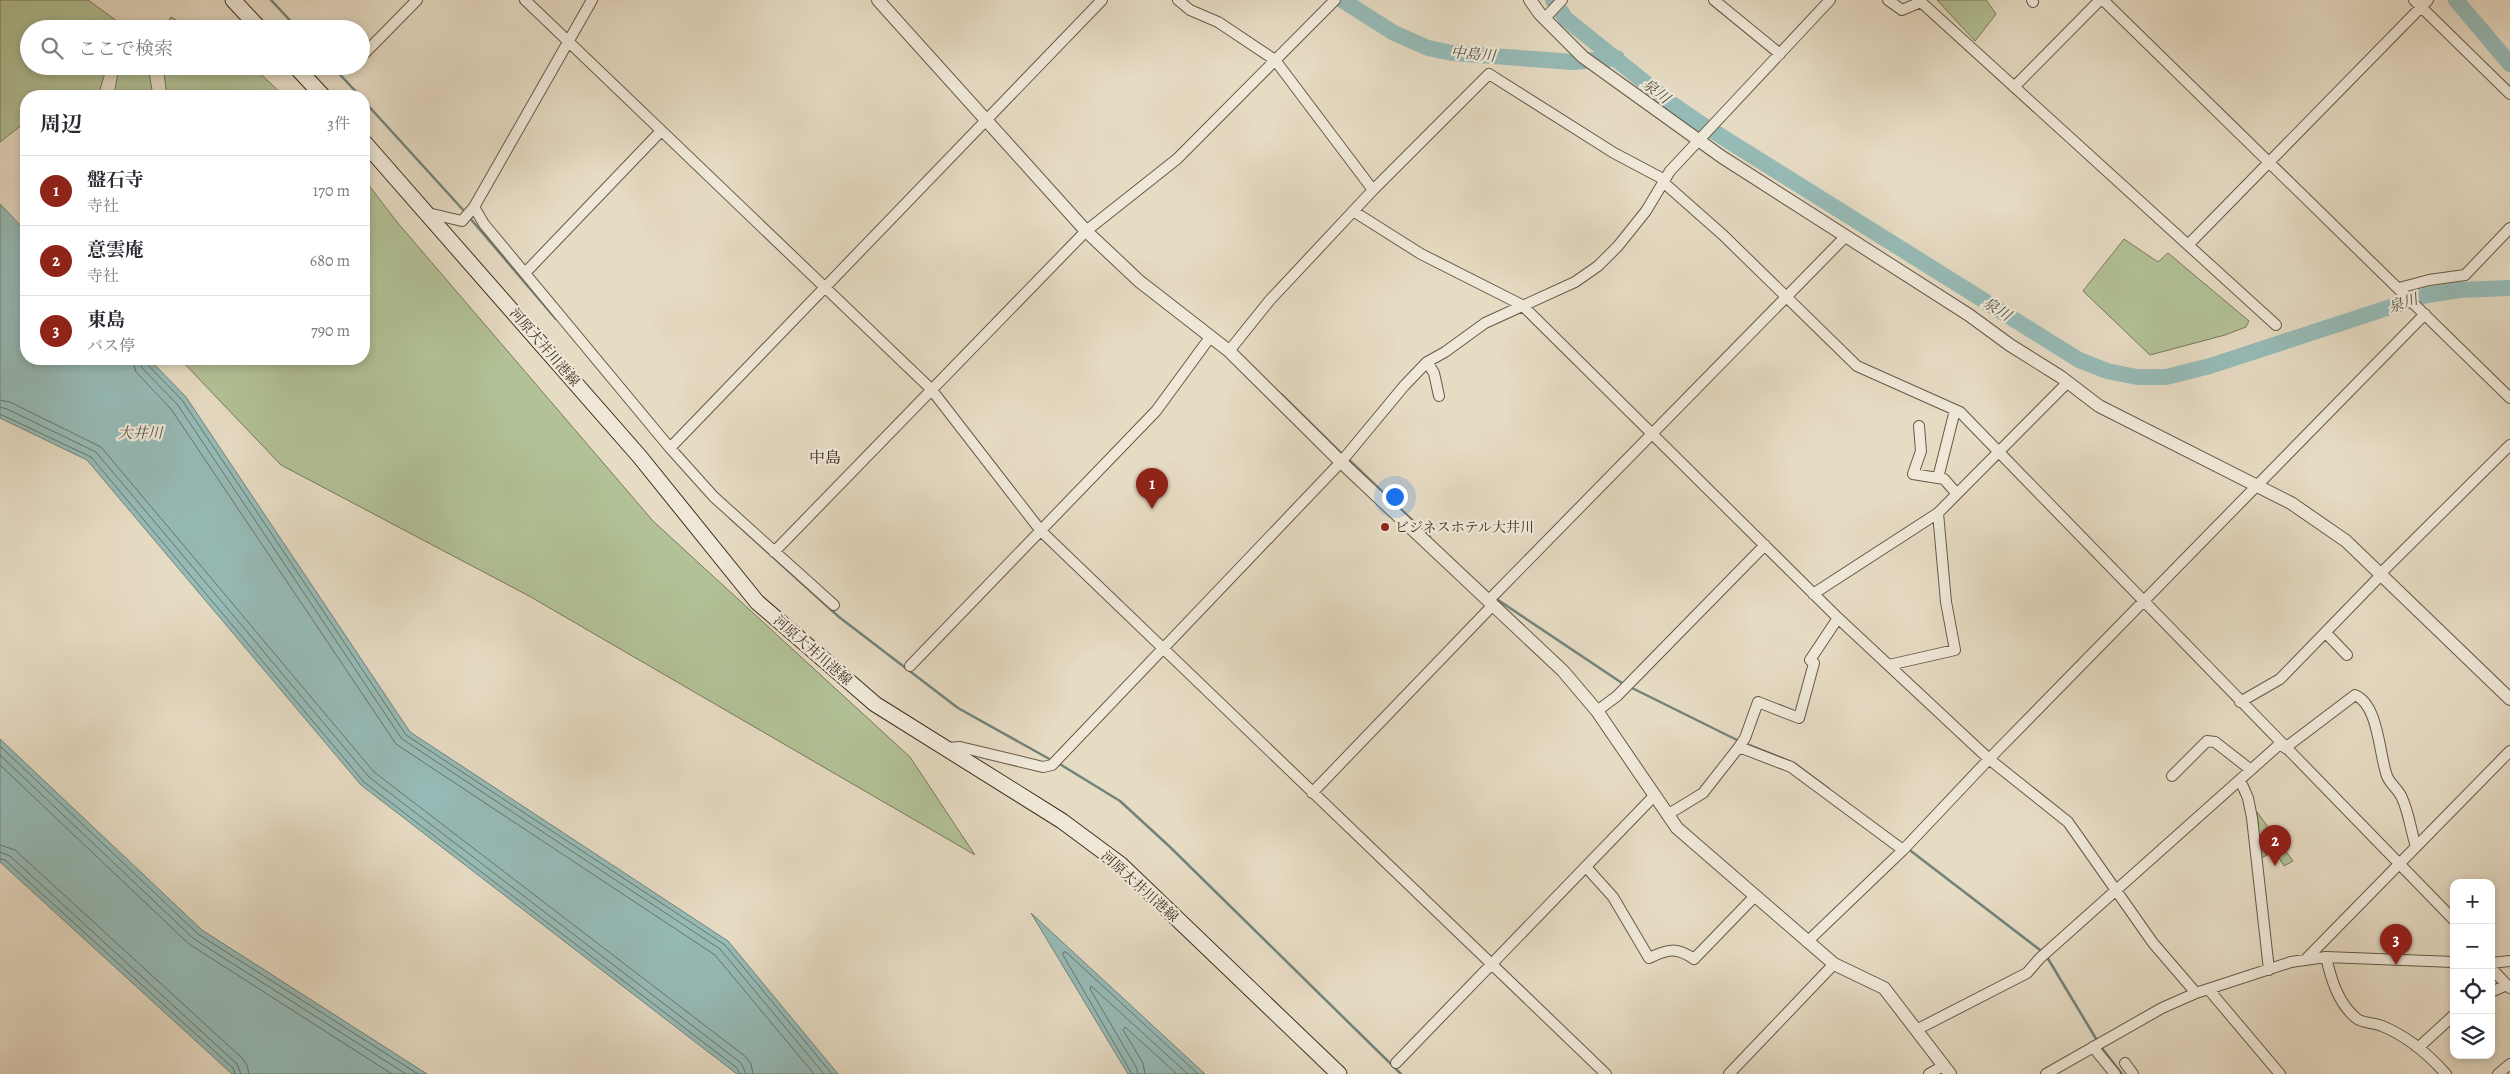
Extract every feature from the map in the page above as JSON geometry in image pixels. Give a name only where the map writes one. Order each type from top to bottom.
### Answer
[{"type":"main road","points":[[233,0],[252,20]]},
{"type":"main road","points":[[303,75],[317,90]]},
{"type":"main road","name":"河原大井川港線","points":[[370,149],[640,457],[757,602],[875,704],[1062,821],[1120,864],[1339,1074]]},
{"type":"street","points":[[370,49],[417,0]]},
{"type":"street","points":[[525,0],[931,389],[1041,531],[1606,1074]]},
{"type":"street","points":[[428,213],[462,221],[473,209],[592,0]]},
{"type":"street","points":[[878,0],[1086,231],[1139,281],[1229,351],[1341,462],[1563,671],[1597,711],[1677,828],[1834,964],[1884,988],[1946,1070],[1929,1074]]},
{"type":"street","points":[[670,448],[1102,0]]},
{"type":"street","points":[[1178,0],[1190,10],[1218,22],[1275,60],[1373,190]]},
{"type":"street","points":[[1530,0],[1583,57],[1609,77],[1699,140],[2062,377],[2067,383],[2099,406],[2291,503],[2320,521],[2346,541],[2507,691]]},
{"type":"street","points":[[1545,18],[1562,0]]},
{"type":"street","points":[[1714,0],[1780,54]]},
{"type":"street","points":[[946,748],[960,747],[1043,767],[1055,761],[1341,462],[1404,386],[1427,362],[1445,352],[1485,323],[1575,282],[1598,266],[1646,211],[1664,181],[1699,140],[1830,0]]},
{"type":"street","points":[[1888,0],[1902,10],[1921,1],[2276,324]]},
{"type":"street","points":[[2014,87],[2102,0],[2510,398]]},
{"type":"street","points":[[774,552],[1086,231],[1177,159],[1334,2]]},
{"type":"street","points":[[2188,245],[2270,162],[2421,2],[2510,94]]},
{"type":"street","points":[[1229,351],[1270,300],[1373,190],[1489,74],[1614,153],[1664,181],[1788,296],[1857,366],[1955,410],[1999,452],[2450,916]]},
{"type":"street","points":[[525,273],[661,131]]},
{"type":"street","points":[[473,209],[670,448],[714,497],[834,605]]},
{"type":"street","points":[[1354,211],[1421,254],[1522,305],[1838,618],[1989,759],[2068,822],[2153,943],[2196,992]]},
{"type":"street","points":[[2399,288],[2429,280],[2465,275],[2510,228]]},
{"type":"street","points":[[1312,793],[1490,602],[1497,592],[1846,236]]},
{"type":"street","points":[[1807,942],[1905,847],[2425,314]]},
{"type":"street","points":[[910,666],[1156,411],[1211,336]]},
{"type":"street","points":[[1427,362],[1434,373],[1439,396]]},
{"type":"street","points":[[1813,594],[1938,513],[2067,383]]},
{"type":"street","points":[[1938,478],[1955,410]]},
{"type":"street","points":[[1919,426],[1921,451],[1913,474],[1944,479],[1958,494]]},
{"type":"street","points":[[2240,702],[2280,680],[2381,574],[2510,445]]},
{"type":"street","points":[[1889,665],[1955,650],[1946,602],[1938,513]]},
{"type":"street","points":[[1597,711],[1622,690],[1765,545]]},
{"type":"street","points":[[1667,815],[1702,793],[1742,744],[1758,702],[1799,718],[1814,663],[1810,660],[1838,618]]},
{"type":"street","points":[[2326,633],[2347,655]]},
{"type":"street","points":[[1916,1030],[2009,984],[2026,973],[2052,947],[2251,770],[2355,695],[2360,697],[2376,724],[2387,777],[2398,789],[2404,801],[2416,847]]},
{"type":"street","points":[[2172,776],[2207,742],[2215,742],[2251,770]]},
{"type":"street","points":[[1742,744],[1791,766],[1905,847]]},
{"type":"street","points":[[2307,958],[2510,751]]},
{"type":"street","points":[[2240,780],[2248,798],[2252,818],[2269,970]]},
{"type":"street","points":[[1396,1063],[1492,966],[1655,795]]},
{"type":"street","points":[[1586,867],[1613,897],[1649,958],[1665,950],[1682,951],[1694,959],[1755,896]]},
{"type":"street","points":[[2326,957],[2330,977],[2341,1000],[2355,1017],[2361,1021],[2381,1025],[2419,1048],[2446,1074]]},
{"type":"street","points":[[2046,1074],[2105,1039],[2196,992],[2209,990],[2307,958],[2326,957],[2450,962]]},
{"type":"street","points":[[2495,962],[2510,960]]},
{"type":"street","points":[[1729,1074],[1834,964]]},
{"type":"street","points":[[2492,969],[2508,987],[2495,991]]},
{"type":"street","points":[[2209,990],[2280,1074]]},
{"type":"street","points":[[2419,1048],[2450,1019]]},
{"type":"street","points":[[2093,1046],[2115,1074]]},
{"type":"street","points":[[2125,1063],[2134,1074]]},
{"type":"street","points":[[2498,1074],[2510,1064]]},
{"type":"green space","points":[[0,0],[88,0],[116,20],[20,20],[20,75],[104,75],[100,90],[20,90],[20,127],[0,142]]},
{"type":"green space","points":[[1937,0],[1986,0],[1996,14],[1975,41]]},
{"type":"green space","points":[[118,75],[150,75],[152,90],[115,90]]},
{"type":"green space","points":[[164,75],[262,75],[278,90],[166,90]]},
{"type":"green space","points":[[370,187],[397,222],[653,521],[910,757],[975,855],[529,596],[281,465],[186,365],[370,365]]},
{"type":"green space","points":[[2124,239],[2158,262],[2168,253],[2249,321],[2246,327],[2225,335],[2150,355],[2083,291]]},
{"type":"green space","points":[[2257,812],[2293,861],[2284,866],[2275,851],[2261,858]]},
{"type":"water","name":"大井川","points":[[0,204],[20,225],[20,365],[155,365],[186,397],[410,732],[728,941],[838,1074],[737,1074],[361,785],[87,460],[0,418]]},
{"type":"water","points":[[0,739],[202,930],[427,1074],[232,1074],[0,862]]},
{"type":"water","points":[[1031,913],[1205,1074],[1128,1074]]},
{"type":"waterway","points":[[271,0],[290,20]]},
{"type":"waterway","name":"中島川","points":[[1342,0],[1394,33],[1428,48],[1452,53],[1573,62],[1617,58]]},
{"type":"waterway","name":"泉川","points":[[1553,0],[1566,19],[1668,101],[1700,123],[2079,360],[2107,371],[2137,377],[2166,377],[2210,366],[2427,295],[2459,290],[2510,288]]},
{"type":"waterway","points":[[2456,0],[2510,64]]},
{"type":"waterway","points":[[340,75],[354,90]]},
{"type":"waterway","points":[[370,108],[465,212]]},
{"type":"waterway","points":[[469,217],[556,319]]},
{"type":"waterway","points":[[1281,394],[1343,455]]},
{"type":"waterway","points":[[1347,458],[1430,537]]},
{"type":"waterway","points":[[729,517],[839,617],[958,708],[1053,761]]},
{"type":"waterway","points":[[1495,598],[1625,685]]},
{"type":"waterway","points":[[1630,687],[1739,741]]},
{"type":"waterway","points":[[1744,743],[1794,763],[1829,789]]},
{"type":"waterway","points":[[1058,763],[1120,801],[1169,846],[1401,1074]]},
{"type":"waterway","points":[[1907,848],[2044,953]]},
{"type":"waterway","points":[[2047,957],[2098,1042]]},
{"type":"waterway","points":[[2101,1047],[2122,1074]]},
{"type":"place","name":"盤石寺","points":[[1152,509]]},
{"type":"place","name":"ビジネスホテル大井川","points":[[1385,527]]},
{"type":"place","name":"意雲庵","points":[[2275,866]]},
{"type":"place","name":"東島","points":[[2396,965]]},
{"type":"district","name":"中島","points":[[825,457]]}]
